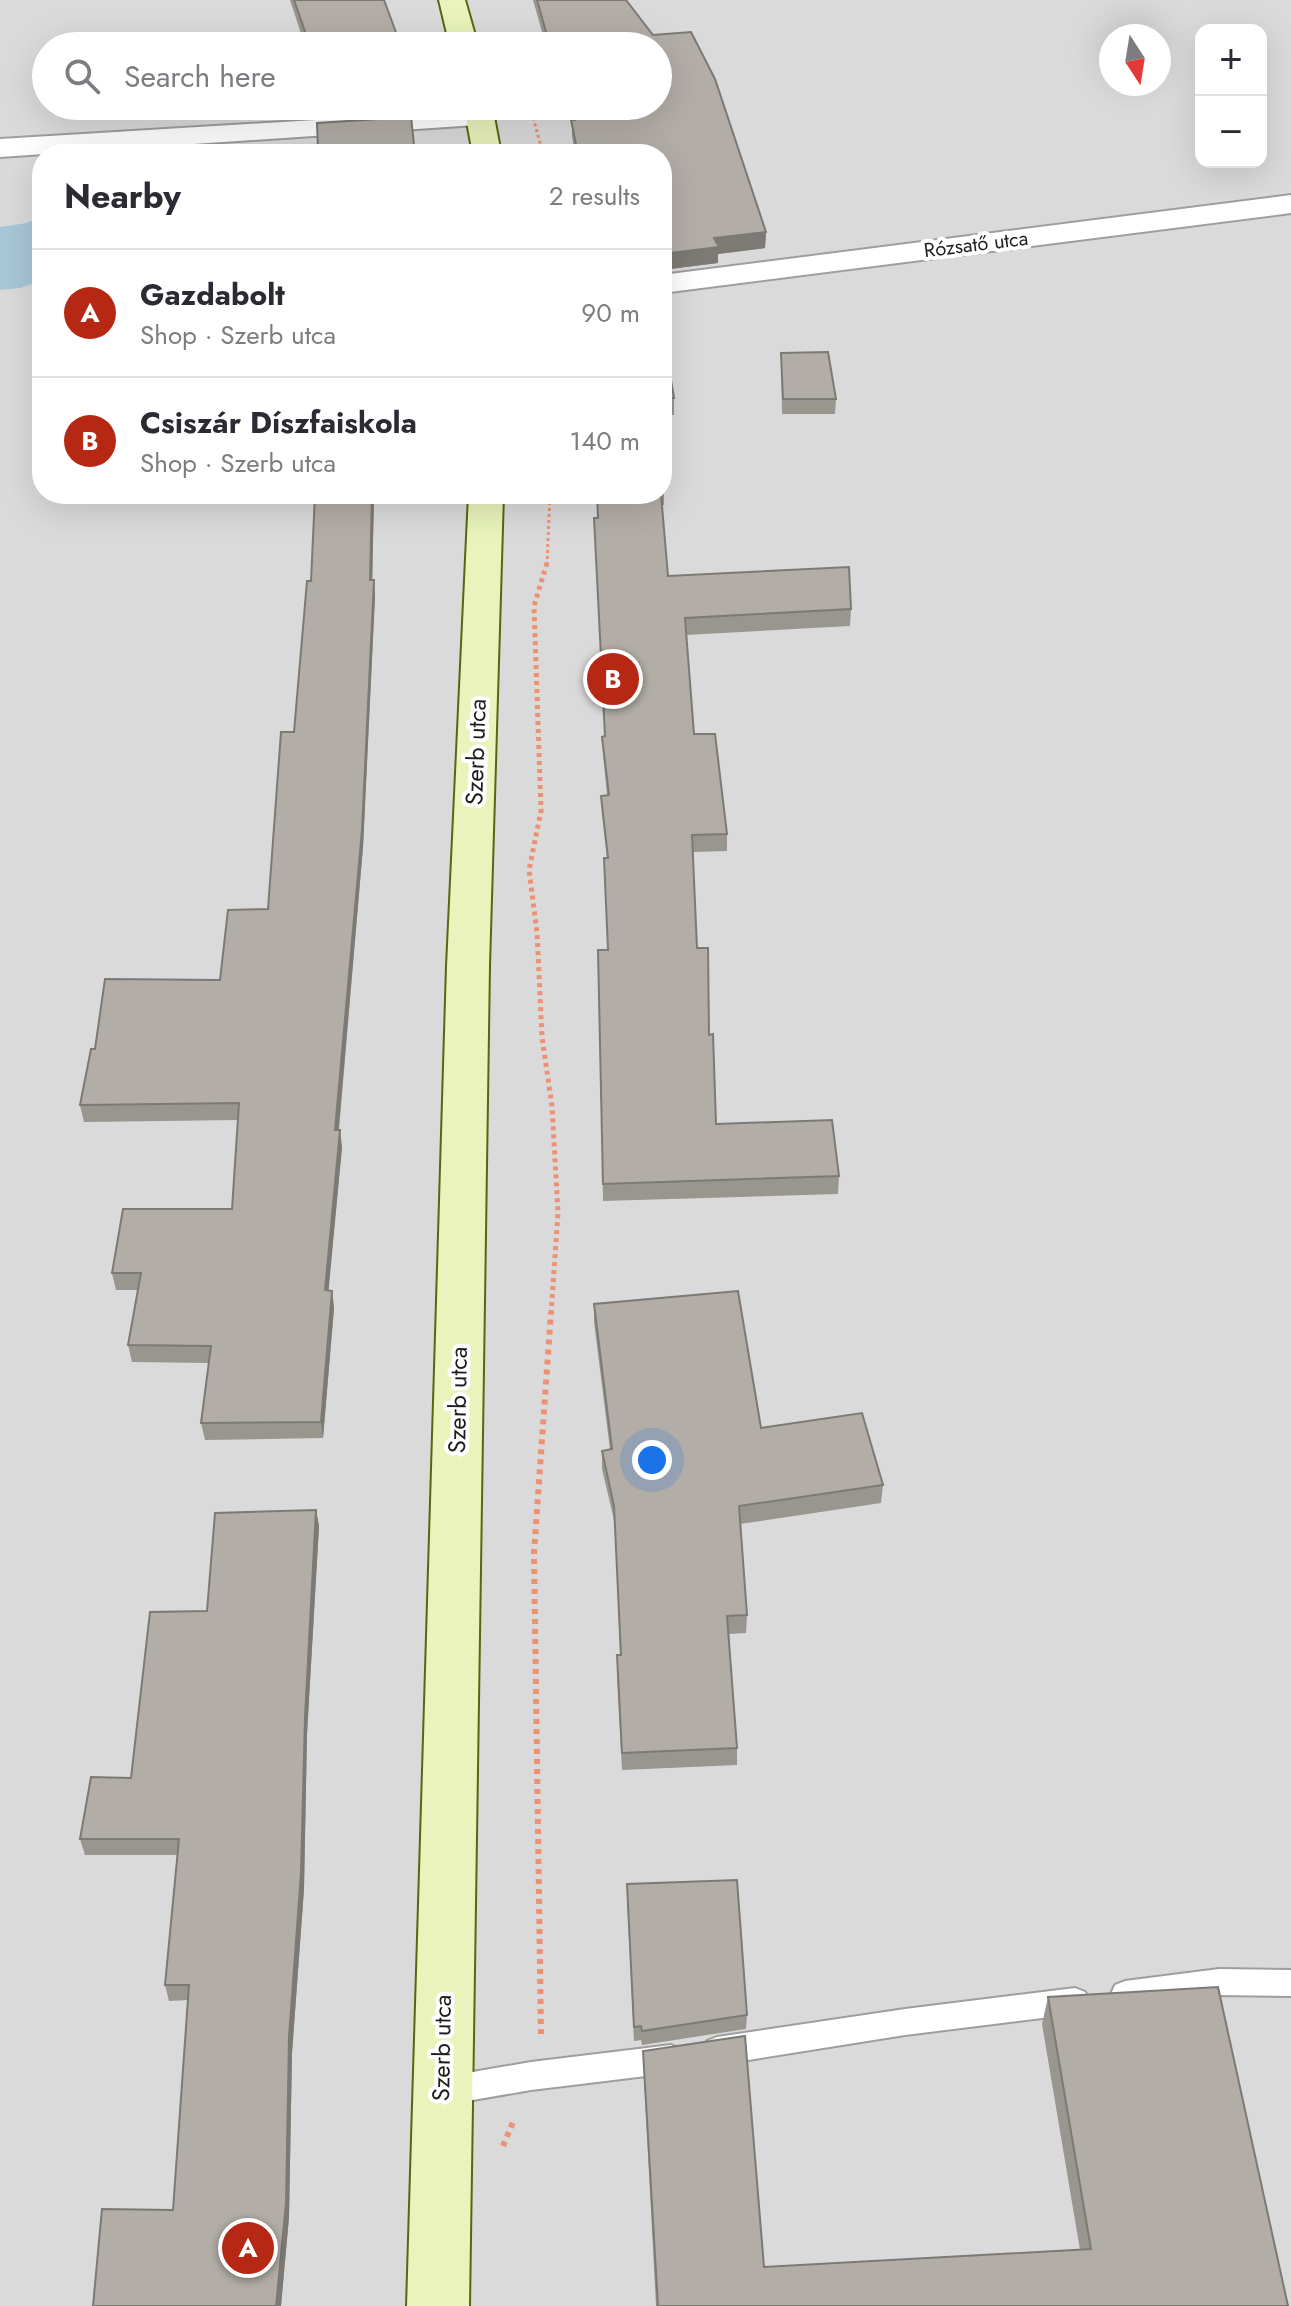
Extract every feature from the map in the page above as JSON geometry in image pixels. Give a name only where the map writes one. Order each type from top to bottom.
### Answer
[{"type":"main road","points":[[452,0],[460,32]]},
{"type":"main road","points":[[481,120],[485,144]]},
{"type":"main road","name":"Szerb utca","points":[[438,2306],[468,966],[486,504]]},
{"type":"street","points":[[53,144],[373,120]]},
{"type":"street","points":[[0,148],[32,146]]},
{"type":"street","name":"Rózsatő utca","points":[[672,283],[1291,204]]},
{"type":"lane","points":[[441,2091],[905,2022],[1219,1982],[1291,1983]]},
{"type":"path","points":[[534,120],[540,144]]},
{"type":"path","points":[[501,2154],[541,2049],[534,1553],[558,1213],[552,1106],[542,1037],[537,932],[529,870],[541,811],[534,606],[547,572],[550,504]]},
{"type":"shaded area","points":[[0,0],[1291,0],[1291,2306],[0,2306]]},
{"type":"water","points":[[32,221],[32,284],[0,290],[0,227]]},
{"type":"building","points":[[294,0],[384,0],[396,32],[305,32]]},
{"type":"building","points":[[537,0],[626,0],[651,32],[546,32]]},
{"type":"building","points":[[691,32],[715,79],[766,232],[714,238],[719,247],[672,253],[672,144],[576,144],[571,120],[672,120],[672,34]]},
{"type":"building","points":[[411,120],[414,144],[318,144],[317,123]]},
{"type":"building","points":[[828,352],[836,399],[783,399],[781,353]]},
{"type":"building","points":[[315,504],[372,504],[370,580],[374,580],[362,830],[335,1130],[340,1130],[325,1290],[332,1291],[321,1422],[201,1423],[211,1346],[128,1345],[141,1273],[112,1273],[123,1209],[232,1209],[239,1103],[80,1105],[91,1049],[95,1049],[105,979],[220,980],[228,910],[268,909],[281,732],[294,732],[307,581],[311,581]]},
{"type":"building","points":[[597,504],[662,504],[668,576],[849,567],[851,609],[685,618],[694,734],[715,734],[727,834],[692,835],[697,948],[708,948],[709,1035],[713,1034],[716,1124],[832,1120],[839,1176],[603,1184],[598,950],[608,950],[604,858],[608,858],[601,796],[609,795],[602,737],[605,736],[594,518],[598,518]]},
{"type":"building","points":[[738,1291],[761,1428],[862,1413],[883,1485],[739,1506],[747,1615],[727,1616],[737,1748],[622,1753],[614,1506],[602,1451],[612,1449],[594,1304]]},
{"type":"building","points":[[316,1510],[305,1717],[301,1873],[289,2037],[286,2203],[276,2306],[93,2306],[102,2209],[173,2210],[189,1985],[165,1985],[179,1839],[80,1839],[91,1777],[131,1778],[150,1612],[207,1611],[215,1513]]},
{"type":"building","points":[[737,1880],[747,2015],[642,2031],[641,2026],[634,2027],[627,1884]]},
{"type":"building","points":[[1218,1987],[1288,2306],[658,2306],[643,2051],[745,2036],[764,2267],[1091,2249],[1048,1997]]},
{"type":"place","name":"Csiszár Díszfaiskola","points":[[613,679]]},
{"type":"place","name":"Gazdabolt","points":[[248,2248]]}]
